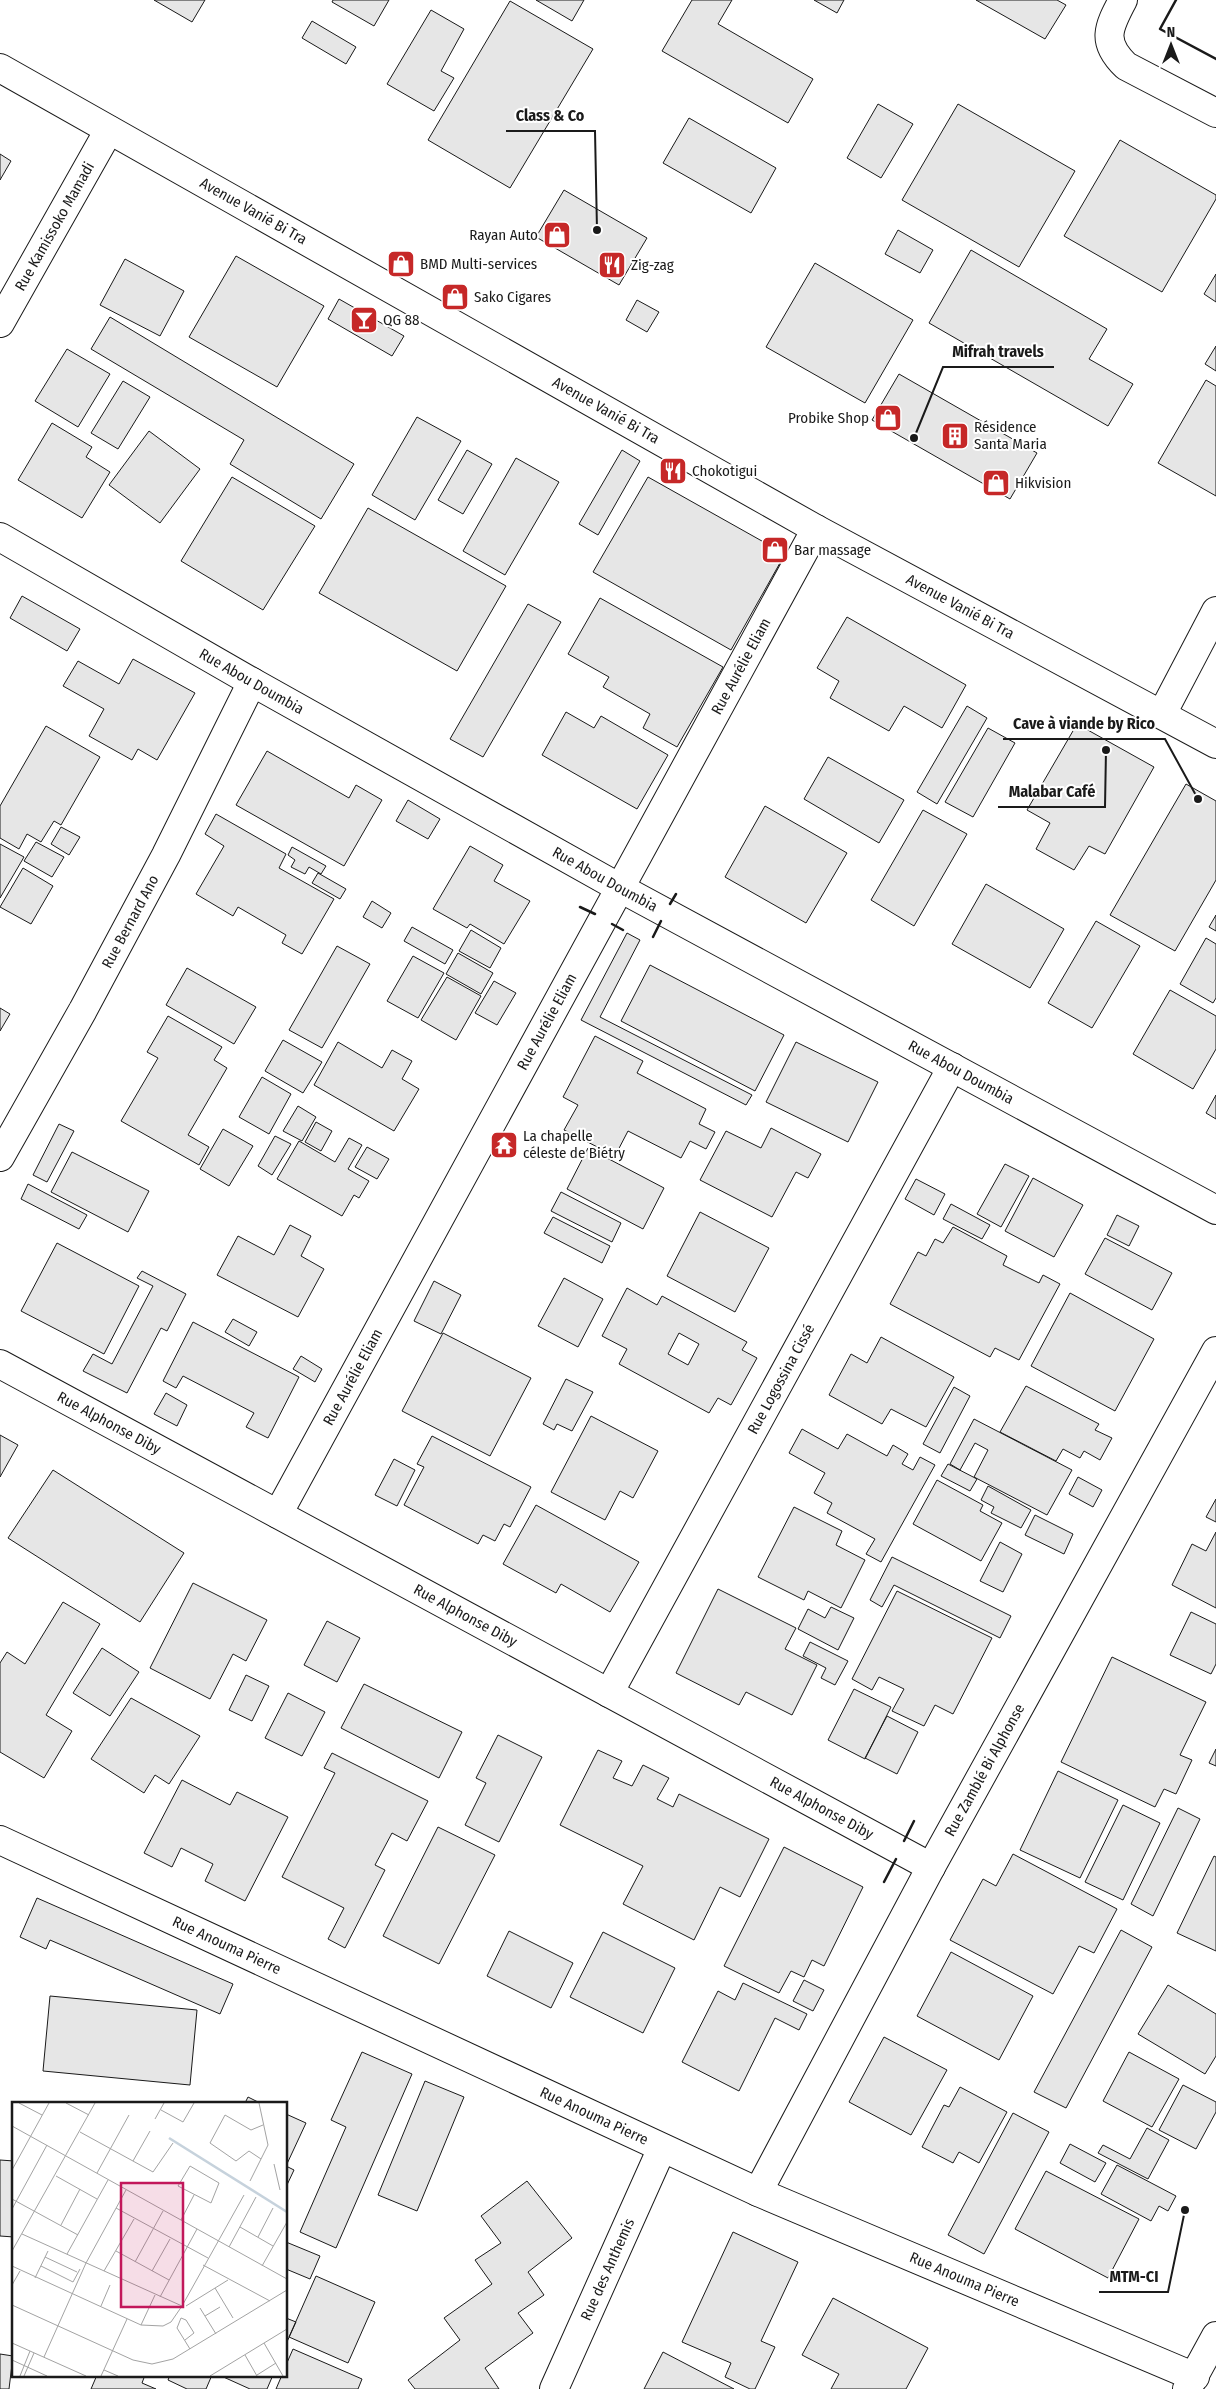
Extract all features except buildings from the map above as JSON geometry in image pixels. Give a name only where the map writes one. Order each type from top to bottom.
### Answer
[{"type":"street","points":[[1123,0],[1114,15],[1109,32],[1109,45],[1118,58],[1126,66],[1216,113]]},
{"type":"street","name":"Avenue Vanié Bi Tra","points":[[0,68],[816,529],[1216,744]]},
{"type":"street","name":"Rue Kamissoko Mamadi","points":[[0,323],[108,130]]},
{"type":"street","name":"Rue Aurélie Eliam","points":[[278,1514],[816,529]]},
{"type":"street","name":"Rue Abou Doumbia","points":[[0,537],[252,682],[620,888],[1216,1210]]},
{"type":"street","points":[[1162,714],[1216,611]]},
{"type":"street","name":"Rue Bernard Ano","points":[[0,1157],[83,1010],[161,864],[252,682]]},
{"type":"street","name":"Rue Logossina Cissé","points":[[609,1693],[952,1067]]},
{"type":"street","name":"Rue Zamblé Bi Alphonse","points":[[758,2192],[931,1867],[1216,1351]]},
{"type":"street","name":"Rue Alphonse Diby","points":[[0,1364],[931,1867]]},
{"type":"street","name":"Rue Anouma Pierre","points":[[0,1840],[758,2192],[1191,2383]]},
{"type":"street","name":"Rue des Anthemis","points":[[554,2389],[662,2148]]},
{"type":"street","points":[[1191,2383],[1216,2336]]},
{"type":"wall","points":[[1176,0],[1160,29],[1216,59]]},
{"type":"wall","points":[[670,904],[676,894]]},
{"type":"wall","points":[[580,907],[595,914]]},
{"type":"wall","points":[[653,937],[661,921]]},
{"type":"wall","points":[[612,924],[623,930]]},
{"type":"wall","points":[[904,1841],[914,1821]]},
{"type":"wall","points":[[884,1882],[896,1859]]},
{"type":"place","name":"Class & Co","points":[[597,230]]},
{"type":"place","name":"Rayan Auto","points":[[557,235]]},
{"type":"place","name":"BMD Multi-services","points":[[401,264]]},
{"type":"place","name":"Zig-zag","points":[[612,265]]},
{"type":"place","name":"Sako Cigares","points":[[455,297]]},
{"type":"place","name":"QG 88","points":[[364,320]]},
{"type":"place","name":"Probike Shop","points":[[888,418]]},
{"type":"place","name":"Résidence Santa Maria","points":[[955,436]]},
{"type":"place","name":"Mifrah travels","points":[[914,438]]},
{"type":"place","name":"Chokotigui","points":[[673,471]]},
{"type":"place","name":"Hikvision","points":[[996,483]]},
{"type":"place","name":"Bar massage","points":[[775,550]]},
{"type":"place","name":"Malabar Café","points":[[1106,750]]},
{"type":"place","name":"Cave à viande by Rico","points":[[1198,799]]},
{"type":"place","name":"La chapelle céleste de Biétry","points":[[504,1145]]},
{"type":"place","name":"MTM-CI","points":[[1185,2210]]}]
